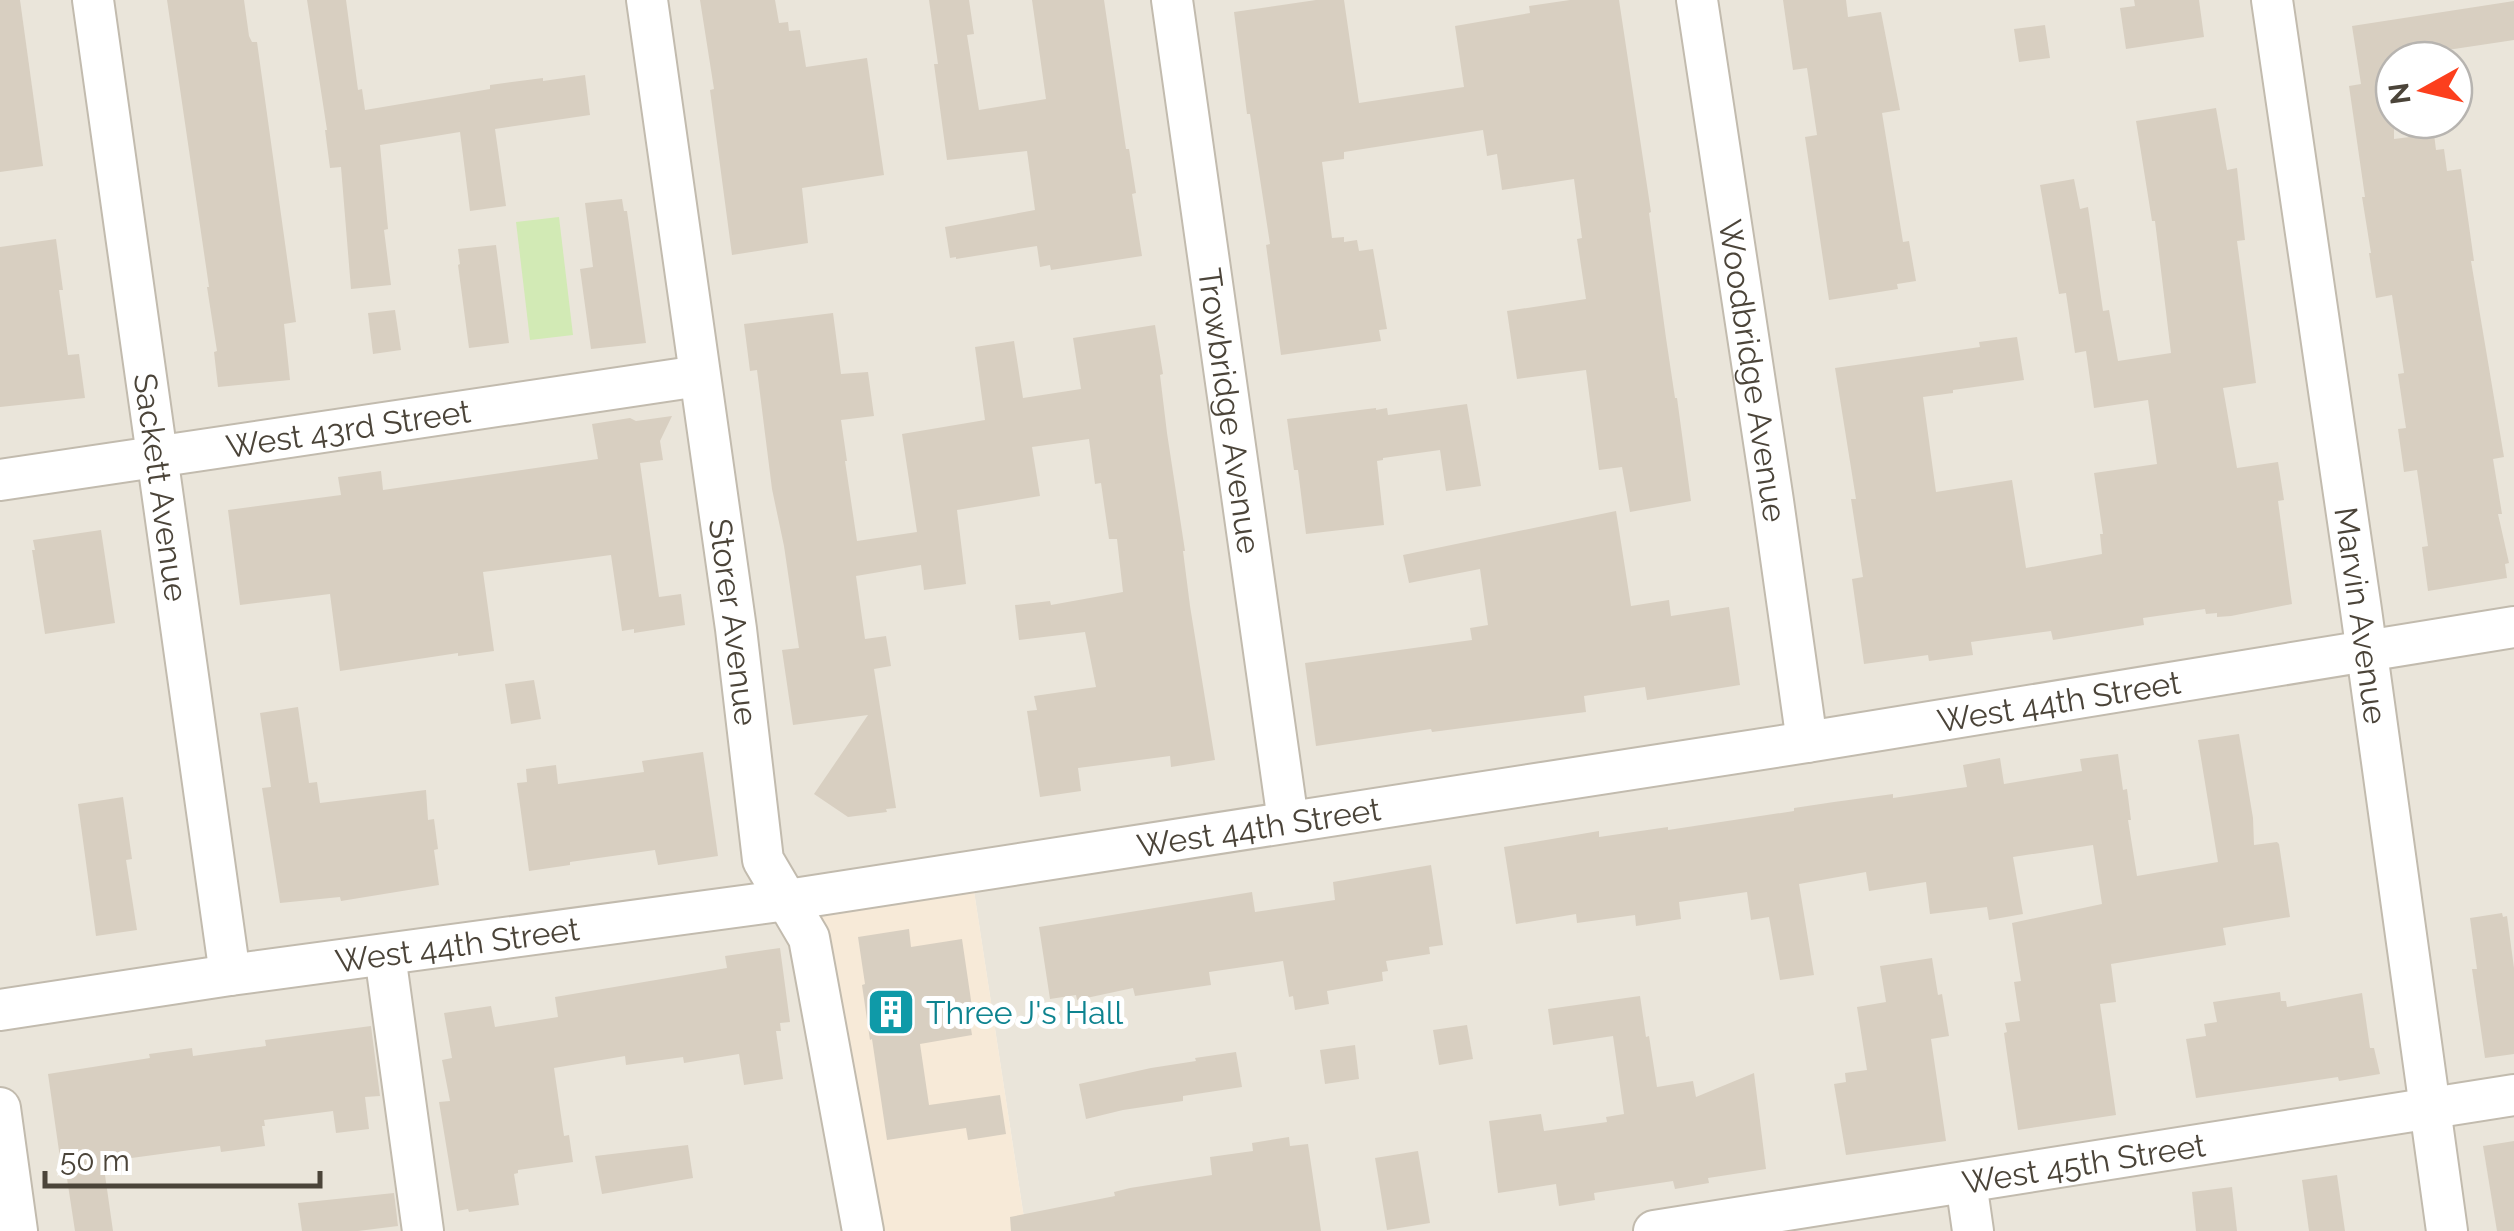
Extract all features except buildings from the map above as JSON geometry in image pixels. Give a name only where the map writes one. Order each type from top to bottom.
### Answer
[{"type":"street","name":"Sackett Avenue","points":[[93,0],[230,975]]},
{"type":"street","name":"Storer Avenue","points":[[647,0],[736,629],[762,860],[809,938],[863,1231]]},
{"type":"street","name":"Trowbridge Avenue","points":[[1172,0],[1288,821]]},
{"type":"street","name":"Woodbridge Avenue","points":[[1697,0],[1807,742]]},
{"type":"street","name":"Marvin Avenue","points":[[2272,0],[2447,1231]]},
{"type":"street","name":"West 43rd Street","points":[[0,480],[699,376]]},
{"type":"street","name":"West 44th Street","points":[[0,1010],[786,900],[1807,742],[2514,627]]},
{"type":"street","points":[[385,956],[423,1231]]},
{"type":"street","name":"West 45th Street","points":[[1654,1231],[2514,1095]]},
{"type":"street","points":[[0,1108],[17,1231]]},
{"type":"street","points":[[1966,1182],[1973,1231]]},
{"type":"shaded area","points":[[0,0],[2514,0],[2514,1231],[1026,1231],[971,872],[863,1231],[0,1231]]},
{"type":"shaded area","points":[[971,871],[1026,1231],[863,1231],[787,900]]},
{"type":"green space","points":[[559,217],[573,335],[530,340],[516,222]]},
{"type":"place","name":"Three J's Hall","points":[[891,1012]]}]
